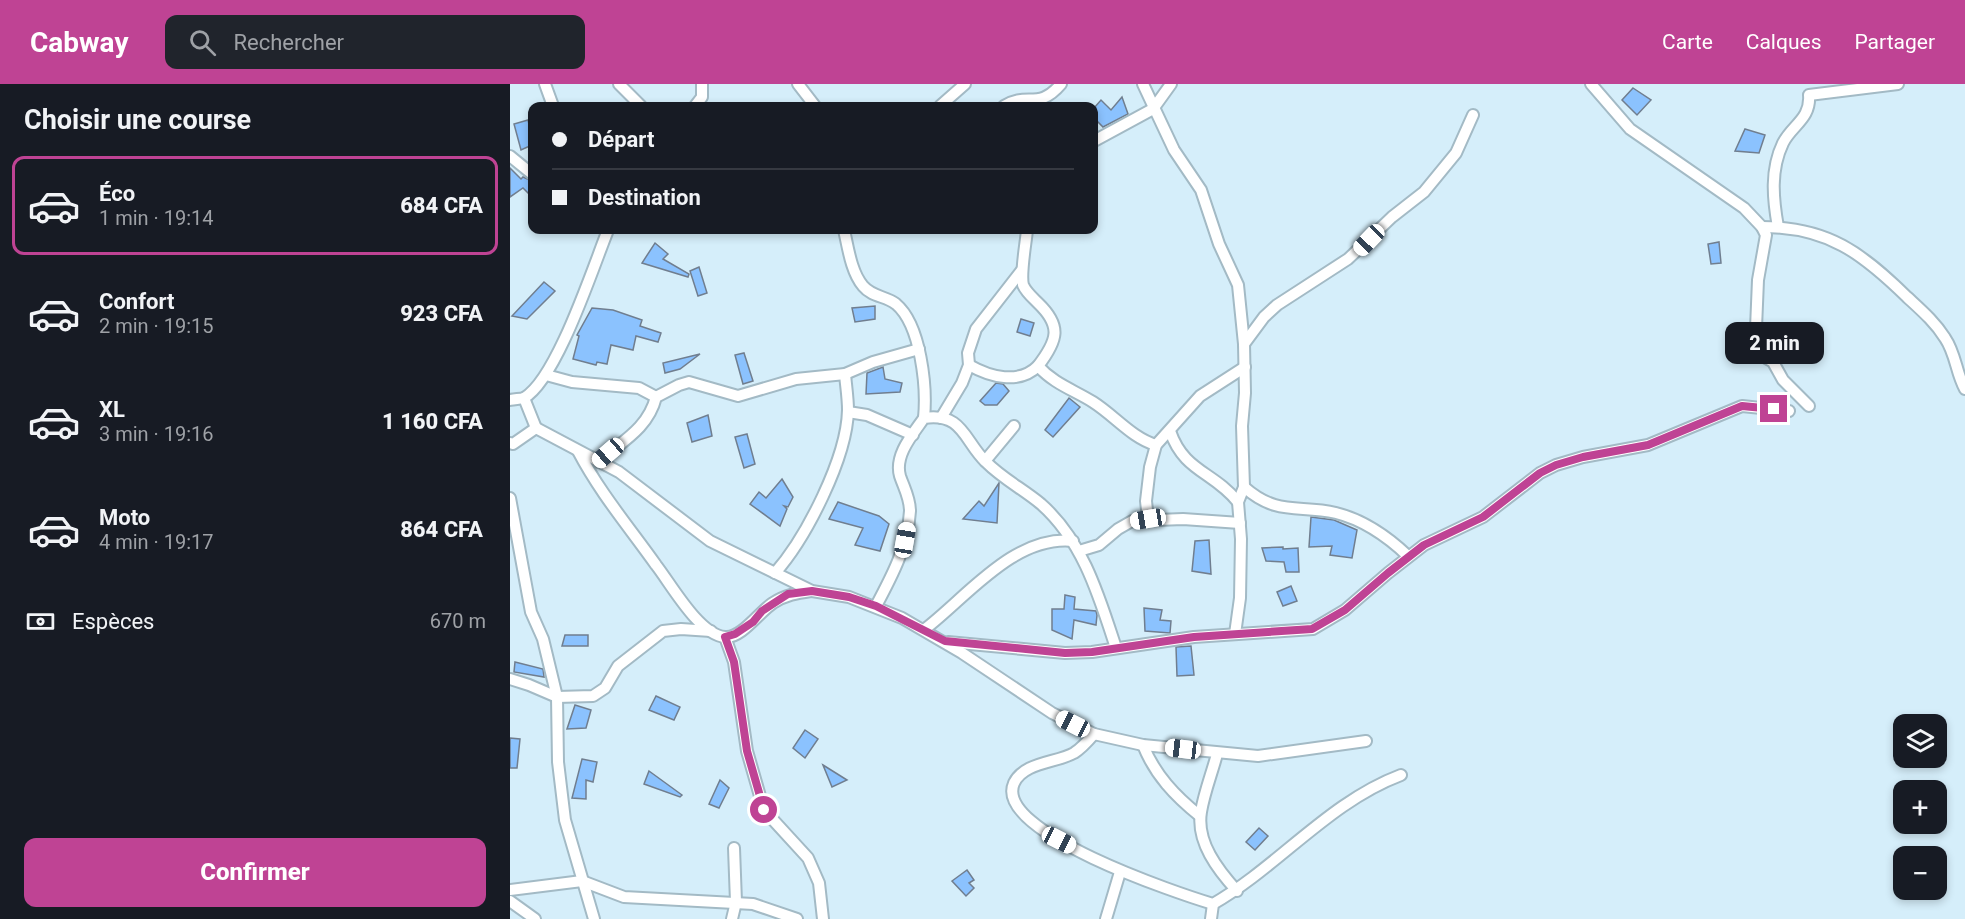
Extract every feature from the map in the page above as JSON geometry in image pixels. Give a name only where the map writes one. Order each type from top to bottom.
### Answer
[{"type":"street","points":[[546,84],[552,102]]},
{"type":"street","points":[[619,84],[637,102]]},
{"type":"street","points":[[698,102],[702,96],[702,84]]},
{"type":"street","points":[[798,84],[812,102]]},
{"type":"street","points":[[945,102],[965,84]]},
{"type":"street","points":[[1012,102],[1018,99],[1033,102],[1045,99],[1061,84]]},
{"type":"street","points":[[1143,84],[1174,150],[1201,190],[1219,244],[1238,285],[1245,366],[1242,426],[1244,487],[1238,502],[1240,588],[1235,634]]},
{"type":"street","points":[[1098,139],[1153,109],[1171,84]]},
{"type":"street","points":[[1591,84],[1630,129],[1648,144],[1744,208],[1762,227],[1766,236],[1758,280],[1755,352],[1773,363],[1783,380],[1809,406]]},
{"type":"street","points":[[1778,227],[1772,180],[1784,141],[1808,112],[1809,95],[1898,84]]},
{"type":"street","points":[[1244,344],[1264,317],[1277,305],[1348,259],[1392,217],[1424,192],[1456,153],[1473,115]]},
{"type":"street","points":[[510,156],[528,171]]},
{"type":"street","points":[[1762,227],[1792,227],[1844,246],[1882,272],[1934,323],[1945,338],[1953,352],[1959,379],[1965,389]]},
{"type":"street","points":[[510,400],[524,398],[546,375],[585,291],[606,234]]},
{"type":"street","points":[[845,234],[856,275],[863,286],[873,294],[891,300],[898,306],[919,349],[924,384],[924,418],[899,462],[910,510],[905,540],[894,573],[876,606]]},
{"type":"street","points":[[969,364],[988,374],[1009,377],[1024,375],[1038,366],[1051,347],[1054,338],[1054,322],[1025,290],[1022,280],[1026,234]]},
{"type":"street","points":[[941,418],[962,383],[969,364],[968,353],[976,329],[1022,270]]},
{"type":"street","points":[[656,397],[689,382],[738,396],[796,379],[845,374],[873,362],[919,349]]},
{"type":"street","points":[[1038,366],[1054,381],[1092,401],[1142,439],[1156,445]]},
{"type":"street","points":[[1148,519],[1146,501],[1150,468],[1156,445],[1200,396],[1245,366]]},
{"type":"street","points":[[775,573],[801,539],[815,512],[838,453],[848,412],[845,374]]},
{"type":"street","points":[[546,375],[572,382],[639,388],[656,397]]},
{"type":"street","points":[[598,462],[636,433],[653,411],[656,397]]},
{"type":"street","points":[[524,398],[536,428],[627,478],[710,541],[812,591]]},
{"type":"street","points":[[945,641],[1065,653],[1194,637],[1302,631],[1326,623],[1345,610],[1408,556],[1446,533],[1483,517],[1540,473],[1556,465],[1583,457],[1648,445],[1742,406],[1789,411]]},
{"type":"street","points":[[848,412],[867,415],[913,435]]},
{"type":"street","points":[[924,418],[950,420],[963,430],[985,461],[1040,504],[1076,546],[1101,602],[1116,648]]},
{"type":"street","points":[[985,461],[1014,426]]},
{"type":"street","points":[[511,447],[536,428]]},
{"type":"street","points":[[1170,431],[1180,453],[1187,462],[1228,490],[1238,502]]},
{"type":"street","points":[[578,452],[618,517],[682,602],[711,631]]},
{"type":"street","points":[[1244,487],[1261,500],[1274,506],[1335,513],[1353,519],[1387,537],[1408,556]]},
{"type":"street","points":[[510,498],[531,612],[543,639],[557,697],[558,762],[565,820],[594,919]]},
{"type":"street","points":[[925,629],[978,582],[1009,561],[1053,541],[1076,546],[1099,545],[1124,525],[1148,519],[1240,523]]},
{"type":"street","points":[[510,679],[557,697],[599,694],[618,666],[663,631],[681,629],[711,631],[725,637],[735,634],[753,622],[762,611],[788,594],[812,591],[849,597],[876,606],[925,629],[1052,713],[1094,734],[1143,745],[1217,754],[1258,756],[1366,741]]},
{"type":"street","points":[[725,637],[734,662],[747,751],[764,810],[808,858],[819,883],[823,919]]},
{"type":"street","points":[[1094,734],[1072,754],[1048,761],[1022,774],[1014,783],[1012,793],[1015,804],[1033,823],[1059,840],[1120,872],[1213,904],[1237,891],[1348,803],[1401,775]]},
{"type":"street","points":[[1143,745],[1149,760],[1163,782],[1200,816]]},
{"type":"street","points":[[1217,754],[1200,816],[1204,838],[1211,857],[1237,891]]},
{"type":"street","points":[[732,919],[736,902],[734,848]]},
{"type":"street","points":[[1106,919],[1120,872]]},
{"type":"street","points":[[510,890],[582,881],[633,898],[753,904],[797,919]]},
{"type":"street","points":[[510,901],[535,919]]},
{"type":"street","points":[[1211,919],[1213,904]]},
{"type":"building","points":[[1633,88],[1651,100],[1637,115],[1622,100]]},
{"type":"building","points":[[1122,97],[1128,114],[1103,127],[1098,122],[1098,103],[1101,100],[1111,110]]},
{"type":"building","points":[[528,120],[528,147],[521,150],[514,124]]},
{"type":"building","points":[[1745,129],[1765,135],[1759,153],[1735,151]]},
{"type":"building","points":[[510,168],[521,179],[523,177],[528,179],[528,193],[523,188],[510,197]]},
{"type":"building","points":[[1719,242],[1721,263],[1711,264],[1708,244]]},
{"type":"building","points":[[655,243],[668,254],[663,259],[689,274],[688,277],[642,263]]},
{"type":"building","points":[[699,267],[707,293],[698,296],[690,271]]},
{"type":"building","points":[[544,282],[555,291],[527,319],[512,316]]},
{"type":"building","points":[[875,306],[875,319],[855,322],[852,308]]},
{"type":"building","points":[[592,308],[613,310],[642,320],[640,326],[661,333],[658,342],[636,336],[633,350],[611,345],[607,364],[597,362],[596,365],[573,359],[579,336],[577,335]]},
{"type":"building","points":[[1021,319],[1034,323],[1030,336],[1017,332]]},
{"type":"building","points":[[744,353],[753,381],[743,384],[735,355]]},
{"type":"building","points":[[700,354],[680,369],[665,373],[663,363]]},
{"type":"building","points":[[883,367],[885,379],[902,383],[900,392],[866,394],[867,373]]},
{"type":"building","points":[[996,383],[1003,384],[1009,391],[997,405],[985,405],[980,401]]},
{"type":"building","points":[[1069,398],[1080,407],[1053,437],[1045,430]]},
{"type":"building","points":[[708,415],[712,436],[692,442],[687,423]]},
{"type":"building","points":[[747,434],[755,464],[744,468],[735,437]]},
{"type":"building","points":[[782,479],[793,497],[788,507],[784,506],[787,509],[780,526],[750,504],[759,492],[766,498]]},
{"type":"building","points":[[999,483],[997,523],[963,519],[979,501],[984,506]]},
{"type":"building","points":[[838,502],[879,516],[889,524],[880,551],[855,545],[863,528],[829,519]]},
{"type":"building","points":[[1311,517],[1334,520],[1357,530],[1352,558],[1330,555],[1332,546],[1309,547]]},
{"type":"building","points":[[1209,540],[1211,574],[1192,571],[1195,541]]},
{"type":"building","points":[[1283,547],[1283,549],[1298,548],[1299,572],[1286,572],[1284,562],[1266,561],[1262,548]]},
{"type":"building","points":[[1291,586],[1297,601],[1283,606],[1277,592]]},
{"type":"building","points":[[1065,595],[1075,597],[1074,609],[1096,611],[1097,615],[1096,625],[1074,620],[1072,639],[1052,630],[1052,609],[1064,609]]},
{"type":"building","points":[[1144,608],[1162,610],[1160,620],[1171,621],[1170,633],[1145,631]]},
{"type":"building","points":[[565,635],[588,635],[588,646],[562,646]]},
{"type":"building","points":[[1191,646],[1194,675],[1177,676],[1176,647]]},
{"type":"building","points":[[515,662],[543,669],[544,677],[514,672]]},
{"type":"building","points":[[656,696],[680,707],[674,720],[649,710]]},
{"type":"building","points":[[575,705],[591,710],[586,728],[567,729]]},
{"type":"building","points":[[805,730],[818,739],[805,758],[793,748]]},
{"type":"building","points":[[510,738],[520,739],[517,768],[510,768]]},
{"type":"building","points":[[582,759],[597,762],[593,782],[586,780],[586,799],[572,798]]},
{"type":"building","points":[[823,765],[847,780],[832,787]]},
{"type":"building","points":[[649,771],[682,795],[680,797],[644,784]]},
{"type":"building","points":[[720,780],[729,788],[719,808],[709,804]]},
{"type":"building","points":[[1259,828],[1268,836],[1255,850],[1246,842]]},
{"type":"building","points":[[967,870],[974,880],[969,883],[974,888],[966,896],[952,881]]},
{"type":"route","points":[[764,810],[747,751],[734,662],[725,637],[735,634],[753,622],[762,611],[788,594],[812,591],[849,597],[876,606],[945,641],[1065,653],[1092,652],[1194,637],[1302,631],[1326,623],[1424,545],[1483,517],[1540,473],[1556,465],[1583,457],[1648,445],[1742,406],[1774,409]]}]
